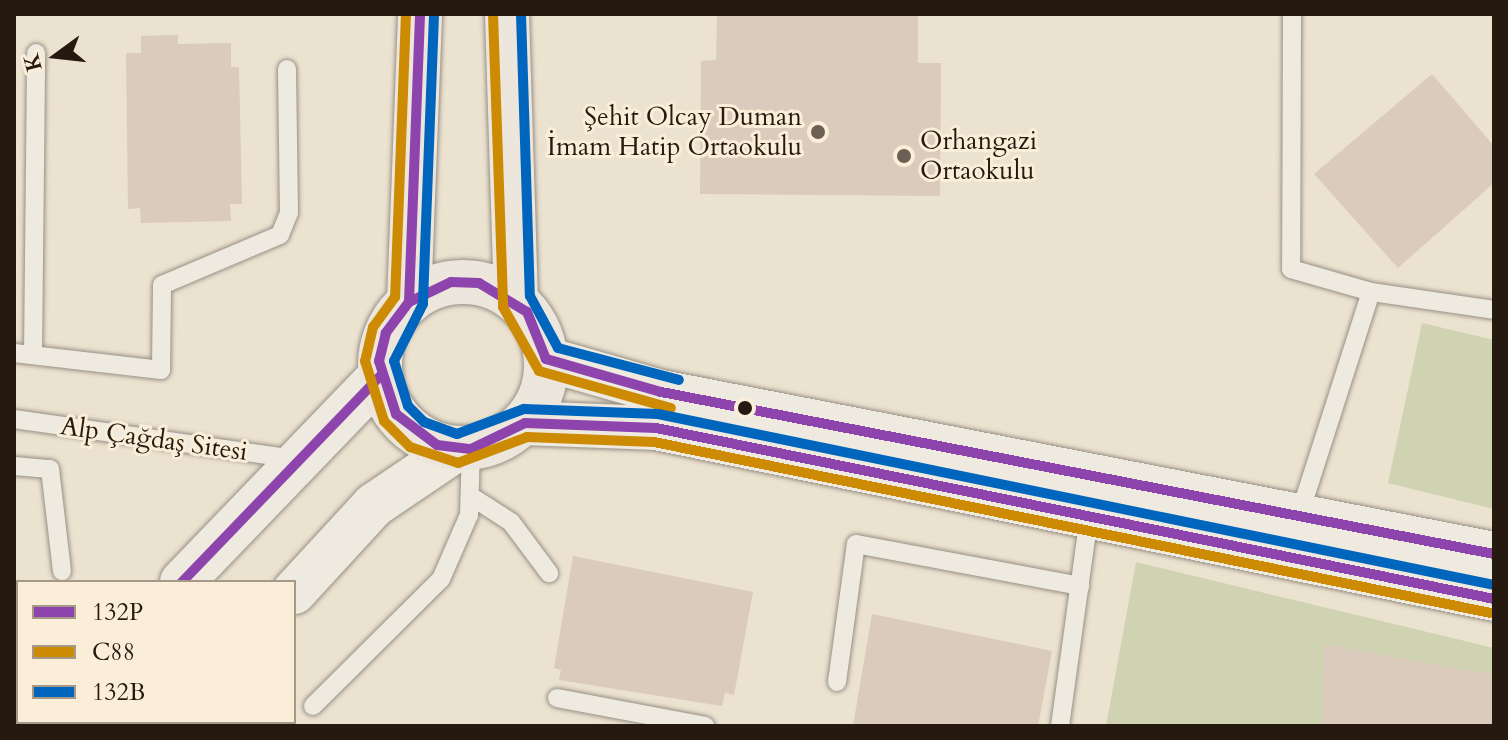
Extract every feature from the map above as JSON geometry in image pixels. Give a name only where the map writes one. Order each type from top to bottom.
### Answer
[{"type":"main road","points":[[409,302],[420,14]]},
{"type":"main road","points":[[507,14],[516,301]]},
{"type":"main road","points":[[464,449],[416,434],[396,414],[381,375],[386,333],[409,302],[451,282],[479,283],[516,301],[540,333],[546,359],[545,384],[525,423]]},
{"type":"main road","points":[[546,359],[661,392],[1494,554]]},
{"type":"main road","points":[[184,580],[294,459],[381,375]]},
{"type":"main road","points":[[296,590],[374,505],[464,449],[525,423],[656,428],[1494,599]]},
{"type":"lane","points":[[1292,14],[1291,269],[1371,292],[1494,310]]},
{"type":"lane","points":[[33,355],[36,53]]},
{"type":"lane","points":[[14,353],[161,370],[162,285],[251,252],[284,224],[287,69]]},
{"type":"lane","points":[[1299,516],[1371,292]]},
{"type":"lane","name":"Alp Çağdaş Sitesi","points":[[14,419],[294,459]]},
{"type":"lane","points":[[313,706],[441,579],[472,497],[464,449]]},
{"type":"lane","name":"Alp Çağdaş Sitesi","points":[[14,466],[50,469],[62,571]]},
{"type":"lane","points":[[472,497],[504,515],[549,573]]},
{"type":"lane","points":[[1060,726],[1089,516]]},
{"type":"lane","points":[[837,682],[856,544],[1080,586]]},
{"type":"lane","points":[[557,698],[705,726]]},
{"type":"green space","points":[[1422,323],[1494,340],[1494,509],[1388,483]]},
{"type":"green space","points":[[1136,562],[1494,648],[1494,726],[1106,726]]},
{"type":"building","points":[[717,14],[918,14],[918,63],[941,63],[940,196],[700,194],[701,61],[716,60]]},
{"type":"building","points":[[178,35],[178,44],[231,43],[231,67],[239,67],[242,204],[230,204],[231,221],[141,223],[140,208],[128,209],[126,53],[141,53],[141,36]]},
{"type":"building","points":[[1432,74],[1494,146],[1494,183],[1398,268],[1314,174]]},
{"type":"building","points":[[573,556],[753,592],[734,695],[725,693],[722,706],[559,680],[561,670],[554,668]]},
{"type":"building","points":[[872,614],[1052,651],[1038,726],[853,726]]},
{"type":"building","points":[[1324,644],[1494,675],[1494,726],[1322,726]]},
{"type":"transit line","name":"C88","points":[[406,14],[395,297],[373,327],[365,361],[384,421],[410,447],[458,463],[527,437],[654,442],[1491,613]]},
{"type":"transit line","name":"132P","points":[[409,302],[420,14]]},
{"type":"transit line","name":"C88","points":[[493,14],[503,307],[539,371],[671,408]]},
{"type":"transit line","name":"132B","points":[[521,14],[530,296],[558,348],[679,380]]},
{"type":"transit line","name":"132B","points":[[434,15],[423,304],[394,361],[408,406],[424,422],[457,434],[524,409],[658,414],[1494,585]]},
{"type":"transit line","name":"132P","points":[[1494,554],[661,392],[546,359],[527,312],[479,283],[451,282],[409,302],[386,333],[379,361],[396,414],[437,445],[471,449],[525,423],[656,428],[1494,599]]},
{"type":"transit line","name":"132P","points":[[184,580],[381,375]]},
{"type":"place","name":"Şehit Olcay Duman İmam Hatip Ortaokulu","points":[[818,132]]},
{"type":"place","name":"Orhangazi Ortaokulu","points":[[904,156]]}]
